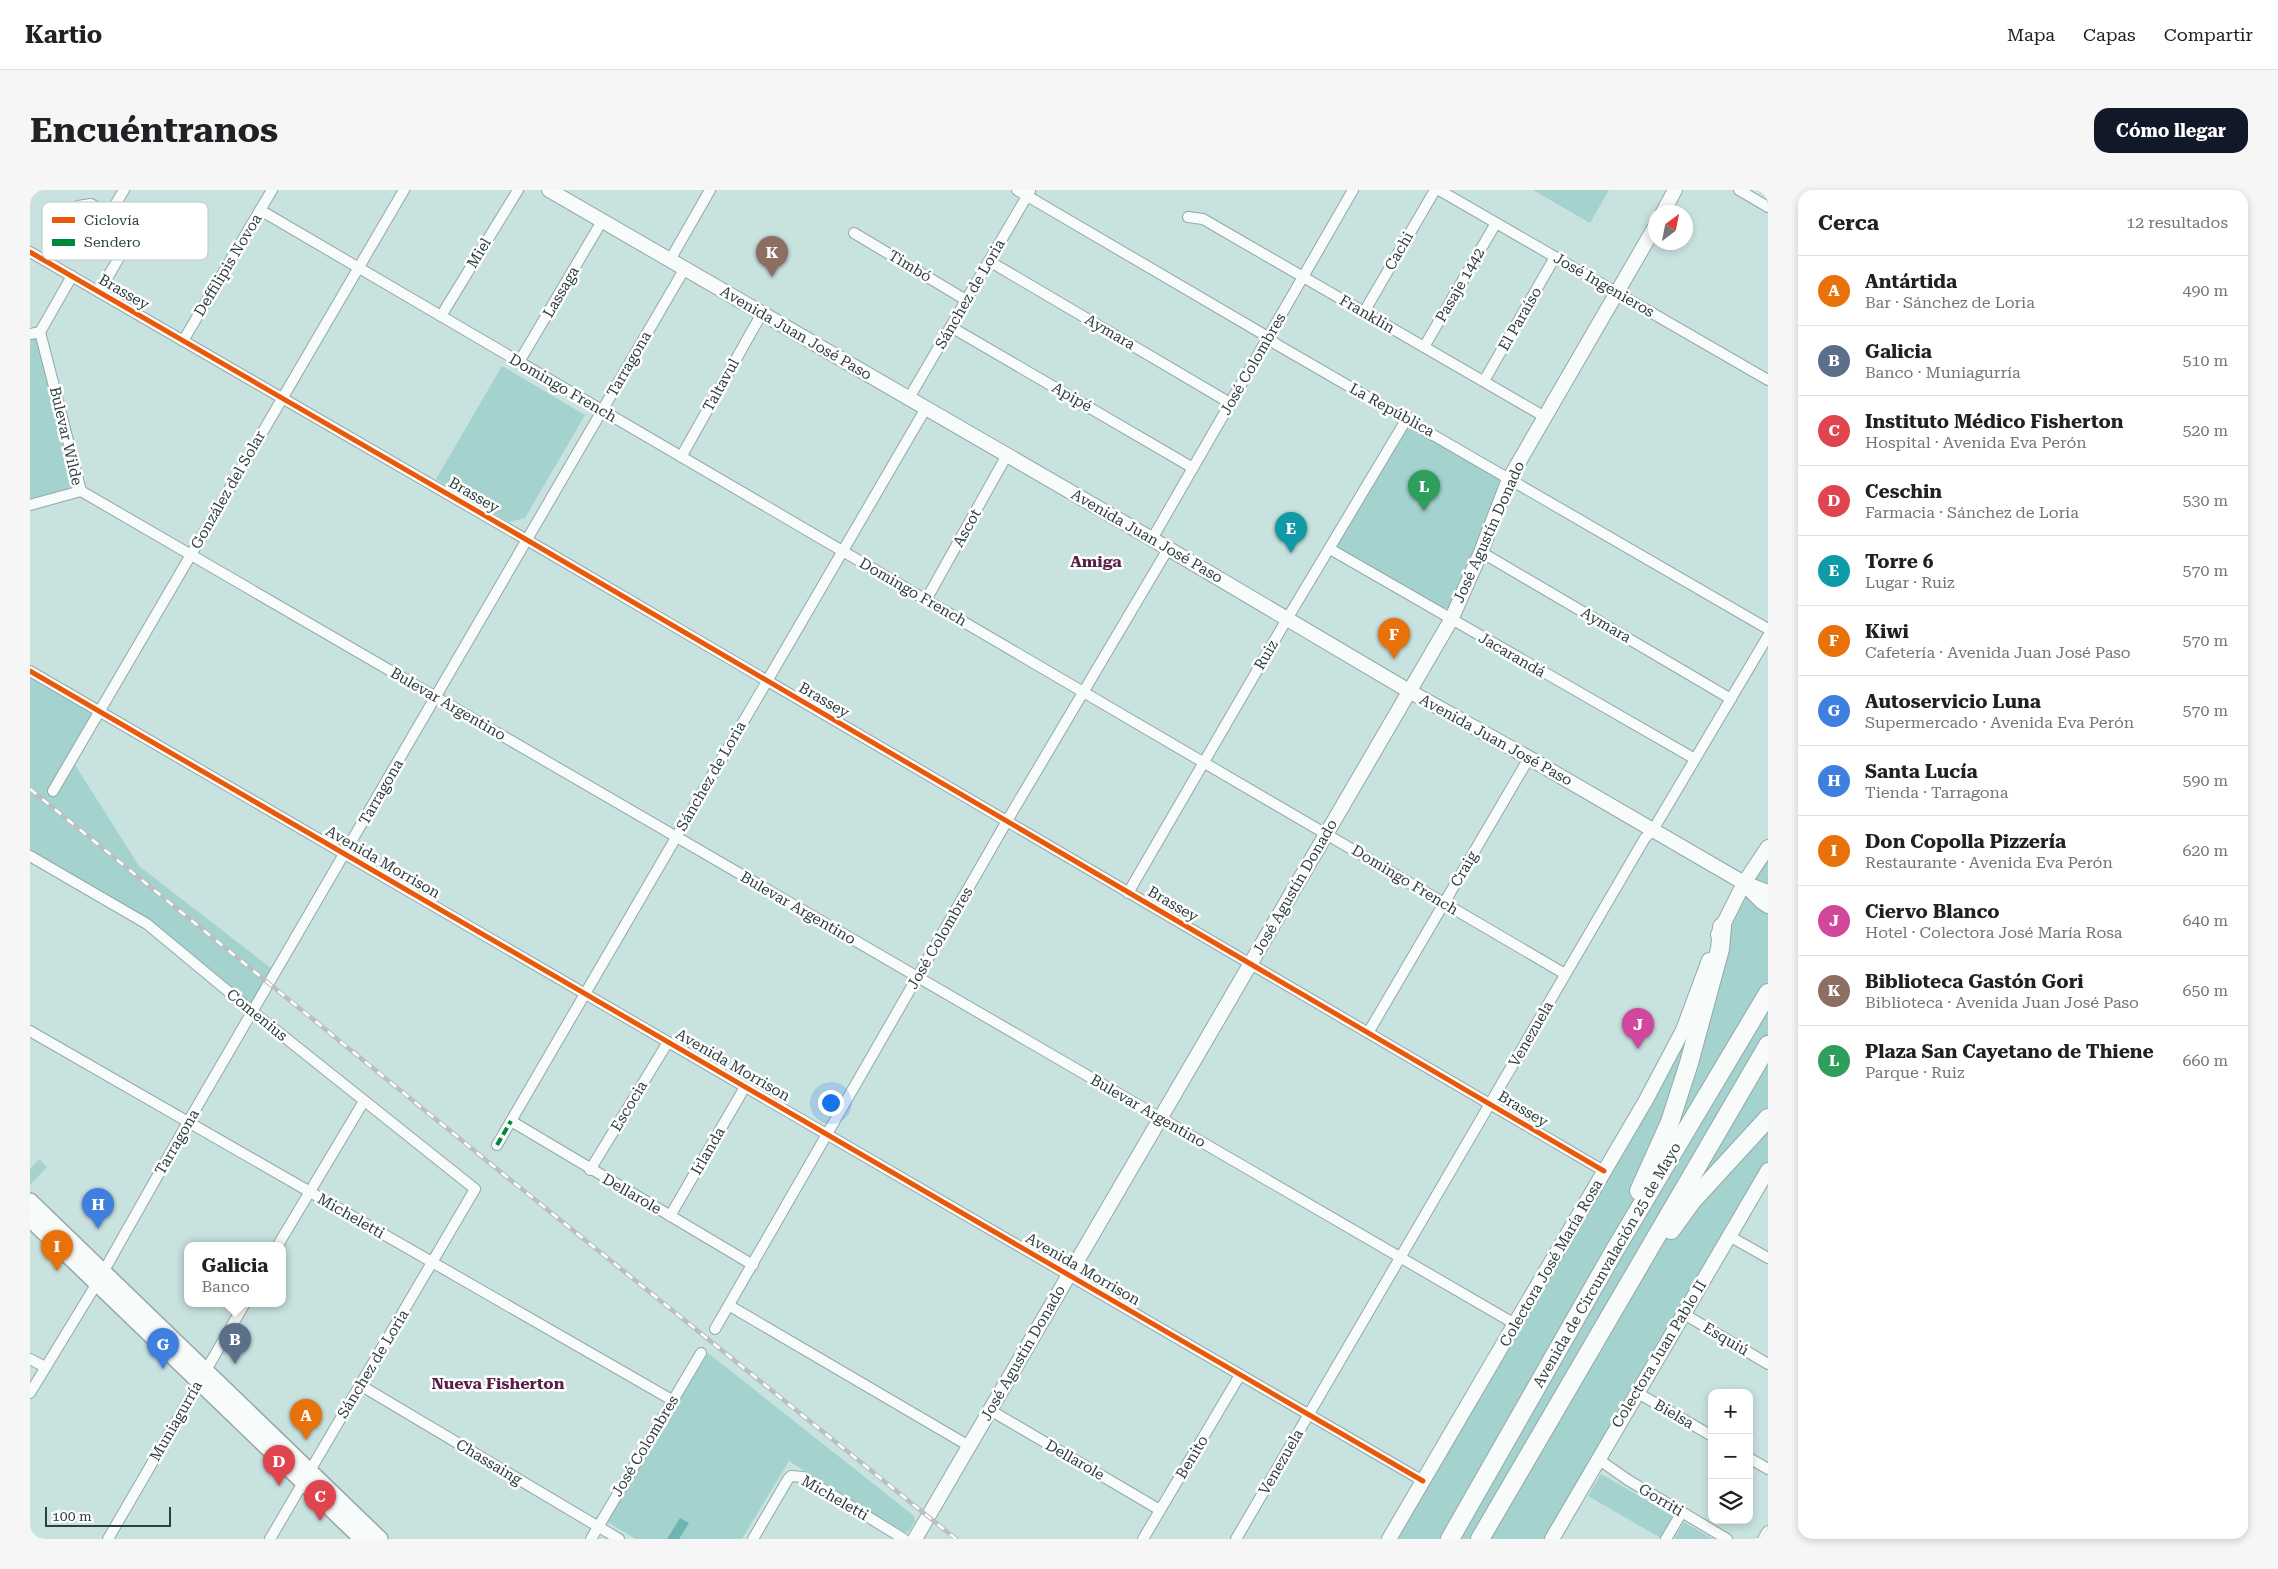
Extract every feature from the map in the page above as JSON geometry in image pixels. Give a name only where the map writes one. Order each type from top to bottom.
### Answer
[{"type":"highway","points":[[1613,1253],[1670,1122],[1689,1063],[1715,968],[1720,949],[1722,927]]},
{"type":"highway","name":"Avenida de Circunvalación 25 de Mayo","points":[[1450,1539],[1613,1253],[1768,993]]},
{"type":"highway","name":"Avenida de Circunvalación 25 de Mayo","points":[[1480,1539],[1768,1045]]},
{"type":"highway","points":[[1612,1311],[1692,1201],[1768,1118]]},
{"type":"main road","name":"Avenida Juan José Paso","points":[[549,190],[1008,455],[1409,691],[1529,758],[1744,883],[1768,892]]},
{"type":"main road","points":[[1667,205],[1676,190]]},
{"type":"main road","name":"José Agustín Donado","points":[[915,1539],[1451,620],[1482,552],[1509,479],[1648,239]]},
{"type":"main road","name":"Colectora José María Rosa","points":[[1389,1539],[1675,1049],[1722,927],[1744,883],[1768,847]]},
{"type":"main road","name":"Avenida Juan José Paso","points":[[1744,883],[1768,906]]},
{"type":"main road","name":"Colectora Juan Pablo II","points":[[1552,1539],[1636,1392],[1768,1170]]},
{"type":"main road","points":[[30,1201],[100,1278]]},
{"type":"main road","points":[[30,1219],[100,1278],[306,1476],[380,1539]]},
{"type":"main road","points":[[306,1476],[362,1539]]},
{"type":"street","points":[[117,202],[124,190]]},
{"type":"street","name":"Deffilipis Novoa","points":[[183,341],[272,190]]},
{"type":"street","name":"González del Solar","points":[[53,790],[404,190]]},
{"type":"street","name":"Miel","points":[[441,316],[518,190]]},
{"type":"street","points":[[670,260],[710,190]]},
{"type":"street","name":"La República","points":[[1017,190],[1028,193],[1268,337],[1276,344],[1768,629]]},
{"type":"street","name":"José Colombres","points":[[1152,539],[1353,190]]},
{"type":"street","name":"Cachi","points":[[1364,312],[1435,190]]},
{"type":"street","name":"José Ingenieros","points":[[1439,190],[1768,380]]},
{"type":"street","points":[[1739,190],[1768,207]]},
{"type":"street","name":"Sánchez de Loria","points":[[909,398],[1028,193]]},
{"type":"street","name":"Domingo French","points":[[260,210],[1566,974]]},
{"type":"street","name":"Franklin","points":[[1188,217],[1203,220],[1545,417]]},
{"type":"street","name":"Lassaga","points":[[519,362],[602,221]]},
{"type":"street","name":"Pasaje 1442","points":[[1424,346],[1496,223]]},
{"type":"street","name":"Timbó","points":[[854,233],[966,300]]},
{"type":"street","name":"Brassey","points":[[30,252],[42,259]]},
{"type":"street","name":"El Paraíso","points":[[1484,382],[1555,257]]},
{"type":"street","name":"Brassey","points":[[44,260],[527,540],[1604,1171]]},
{"type":"street","points":[[99,292],[118,260]]},
{"type":"street","name":"Aymara","points":[[989,261],[1230,403]]},
{"type":"street","name":"Tarragona","points":[[30,1393],[100,1278],[188,1122],[685,268]]},
{"type":"street","name":"Bulevar Wilde","points":[[30,505],[81,491],[35,333],[72,276]]},
{"type":"street","name":"Taltavul","points":[[681,457],[762,313]]},
{"type":"street","name":"Apipé","points":[[951,327],[1193,468]]},
{"type":"street","name":"Sánchez de Loria","points":[[497,1145],[926,408]]},
{"type":"street","name":"Ruiz","points":[[1128,892],[1287,619],[1406,420]]},
{"type":"street","name":"Ascot","points":[[926,600],[1008,455]]},
{"type":"street","name":"Bulevar Argentino","points":[[81,491],[1515,1324]]},
{"type":"street","name":"José Colombres","points":[[716,1329],[1007,821],[1168,549]]},
{"type":"street","name":"Jacarandá","points":[[1330,549],[1695,760]]},
{"type":"street","name":"Aymara","points":[[1482,552],[1731,698]]},
{"type":"street","name":"Venezuela","points":[[1236,1539],[1645,838],[1653,830],[1768,636]]},
{"type":"street","name":"Avenida Morrison","points":[[30,671],[1423,1481]]},
{"type":"street","name":"Craig","points":[[1368,1033],[1529,758]]},
{"type":"street","name":"Comenius","points":[[30,856],[147,924],[253,1012],[476,1189]]},
{"type":"street","name":"Micheletti","points":[[30,1031],[672,1400]]},
{"type":"street","name":"Escocia","points":[[590,1170],[668,1042]]},
{"type":"street","name":"Irlanda","points":[[670,1216],[745,1087]]},
{"type":"street","points":[[280,1242],[364,1101]]},
{"type":"street","name":"Dellarole","points":[[511,1121],[590,1170],[753,1265]]},
{"type":"street","name":"Sánchez de Loria","points":[[270,1539],[476,1189]]},
{"type":"street","points":[[1729,1236],[1768,1258]]},
{"type":"street","points":[[730,1306],[969,1446]]},
{"type":"street","name":"Muniagurría","points":[[108,1539],[243,1307]]},
{"type":"street","name":"Esquiú","points":[[1684,1314],[1768,1364]]},
{"type":"street","name":"José Colombres","points":[[591,1539],[701,1353]]},
{"type":"street","points":[[30,1359],[45,1367]]},
{"type":"street","name":"Benito","points":[[1143,1539],[1240,1375]]},
{"type":"street","name":"Chassaing","points":[[360,1385],[619,1539]]},
{"type":"street","name":"Bielsa","points":[[1636,1392],[1709,1434]]},
{"type":"street","name":"Dellarole","points":[[990,1410],[1160,1510]]},
{"type":"street","name":"Gorriti","points":[[1598,1459],[1628,1480],[1727,1539]]},
{"type":"street","points":[[1753,1460],[1768,1469]]},
{"type":"street","name":"Micheletti","points":[[753,1539],[791,1476],[803,1476],[904,1539]]},
{"type":"street","points":[[1666,1539],[1682,1512]]},
{"type":"street","points":[[1763,1539],[1768,1531]]},
{"type":"shaded area","points":[[1533,190],[1609,190],[1590,223]]},
{"type":"shaded area","points":[[40,332],[81,491],[30,505],[30,334]]},
{"type":"shaded area","points":[[502,366],[585,415],[525,518],[509,522],[436,479]]},
{"type":"shaded area","points":[[1405,428],[1429,434],[1500,477],[1504,483],[1451,608],[1436,608],[1344,554],[1338,546],[1340,538]]},
{"type":"shaded area","points":[[30,671],[100,712],[72,760],[139,866],[276,972],[253,1012],[147,924],[30,856]]},
{"type":"shaded area","points":[[1768,847],[1768,1170],[1552,1539],[1389,1539],[1646,1100],[1722,927]]},
{"type":"shaded area","points":[[39,1159],[47,1167],[30,1185],[30,1169]]},
{"type":"shaded area","points":[[708,1353],[914,1516],[915,1521],[909,1531],[904,1533],[789,1461],[742,1539],[636,1539],[607,1522]]},
{"type":"shaded area","points":[[1601,1474],[1674,1516],[1661,1538],[1588,1496]]},
{"type":"shaded area","points":[[680,1518],[689,1523],[679,1539],[667,1539]]},
{"type":"shaded area","points":[[1684,1522],[1713,1539],[1674,1539]]},
{"type":"railway","points":[[30,789],[956,1539]]},
{"type":"marked path","points":[[497,1145],[511,1121]]},
{"type":"cycle path","points":[[30,252],[42,259]]},
{"type":"cycle path","points":[[44,260],[527,540],[1604,1171]]},
{"type":"cycle path","points":[[30,671],[1423,1481]]},
{"type":"place","name":"Biblioteca Gastón Gori","points":[[772,277]]},
{"type":"place","name":"Plaza San Cayetano de Thiene","points":[[1424,511]]},
{"type":"place","name":"Torre 6","points":[[1291,553]]},
{"type":"place","name":"Kiwi","points":[[1394,659]]},
{"type":"place","name":"Ciervo Blanco","points":[[1638,1049]]},
{"type":"place","name":"Santa Lucía","points":[[98,1229]]},
{"type":"place","name":"Don Copolla Pizzería","points":[[57,1271]]},
{"type":"place","name":"Galicia","points":[[235,1364]]},
{"type":"place","name":"Autoservicio Luna","points":[[163,1369]]},
{"type":"place","name":"Antártida","points":[[306,1440]]},
{"type":"place","name":"Ceschin","points":[[279,1486]]},
{"type":"place","name":"Instituto Médico Fisherton","points":[[320,1521]]},
{"type":"district","name":"Amiga","points":[[1096,561]]},
{"type":"district","name":"Nueva Fisherton","points":[[498,1383]]}]
